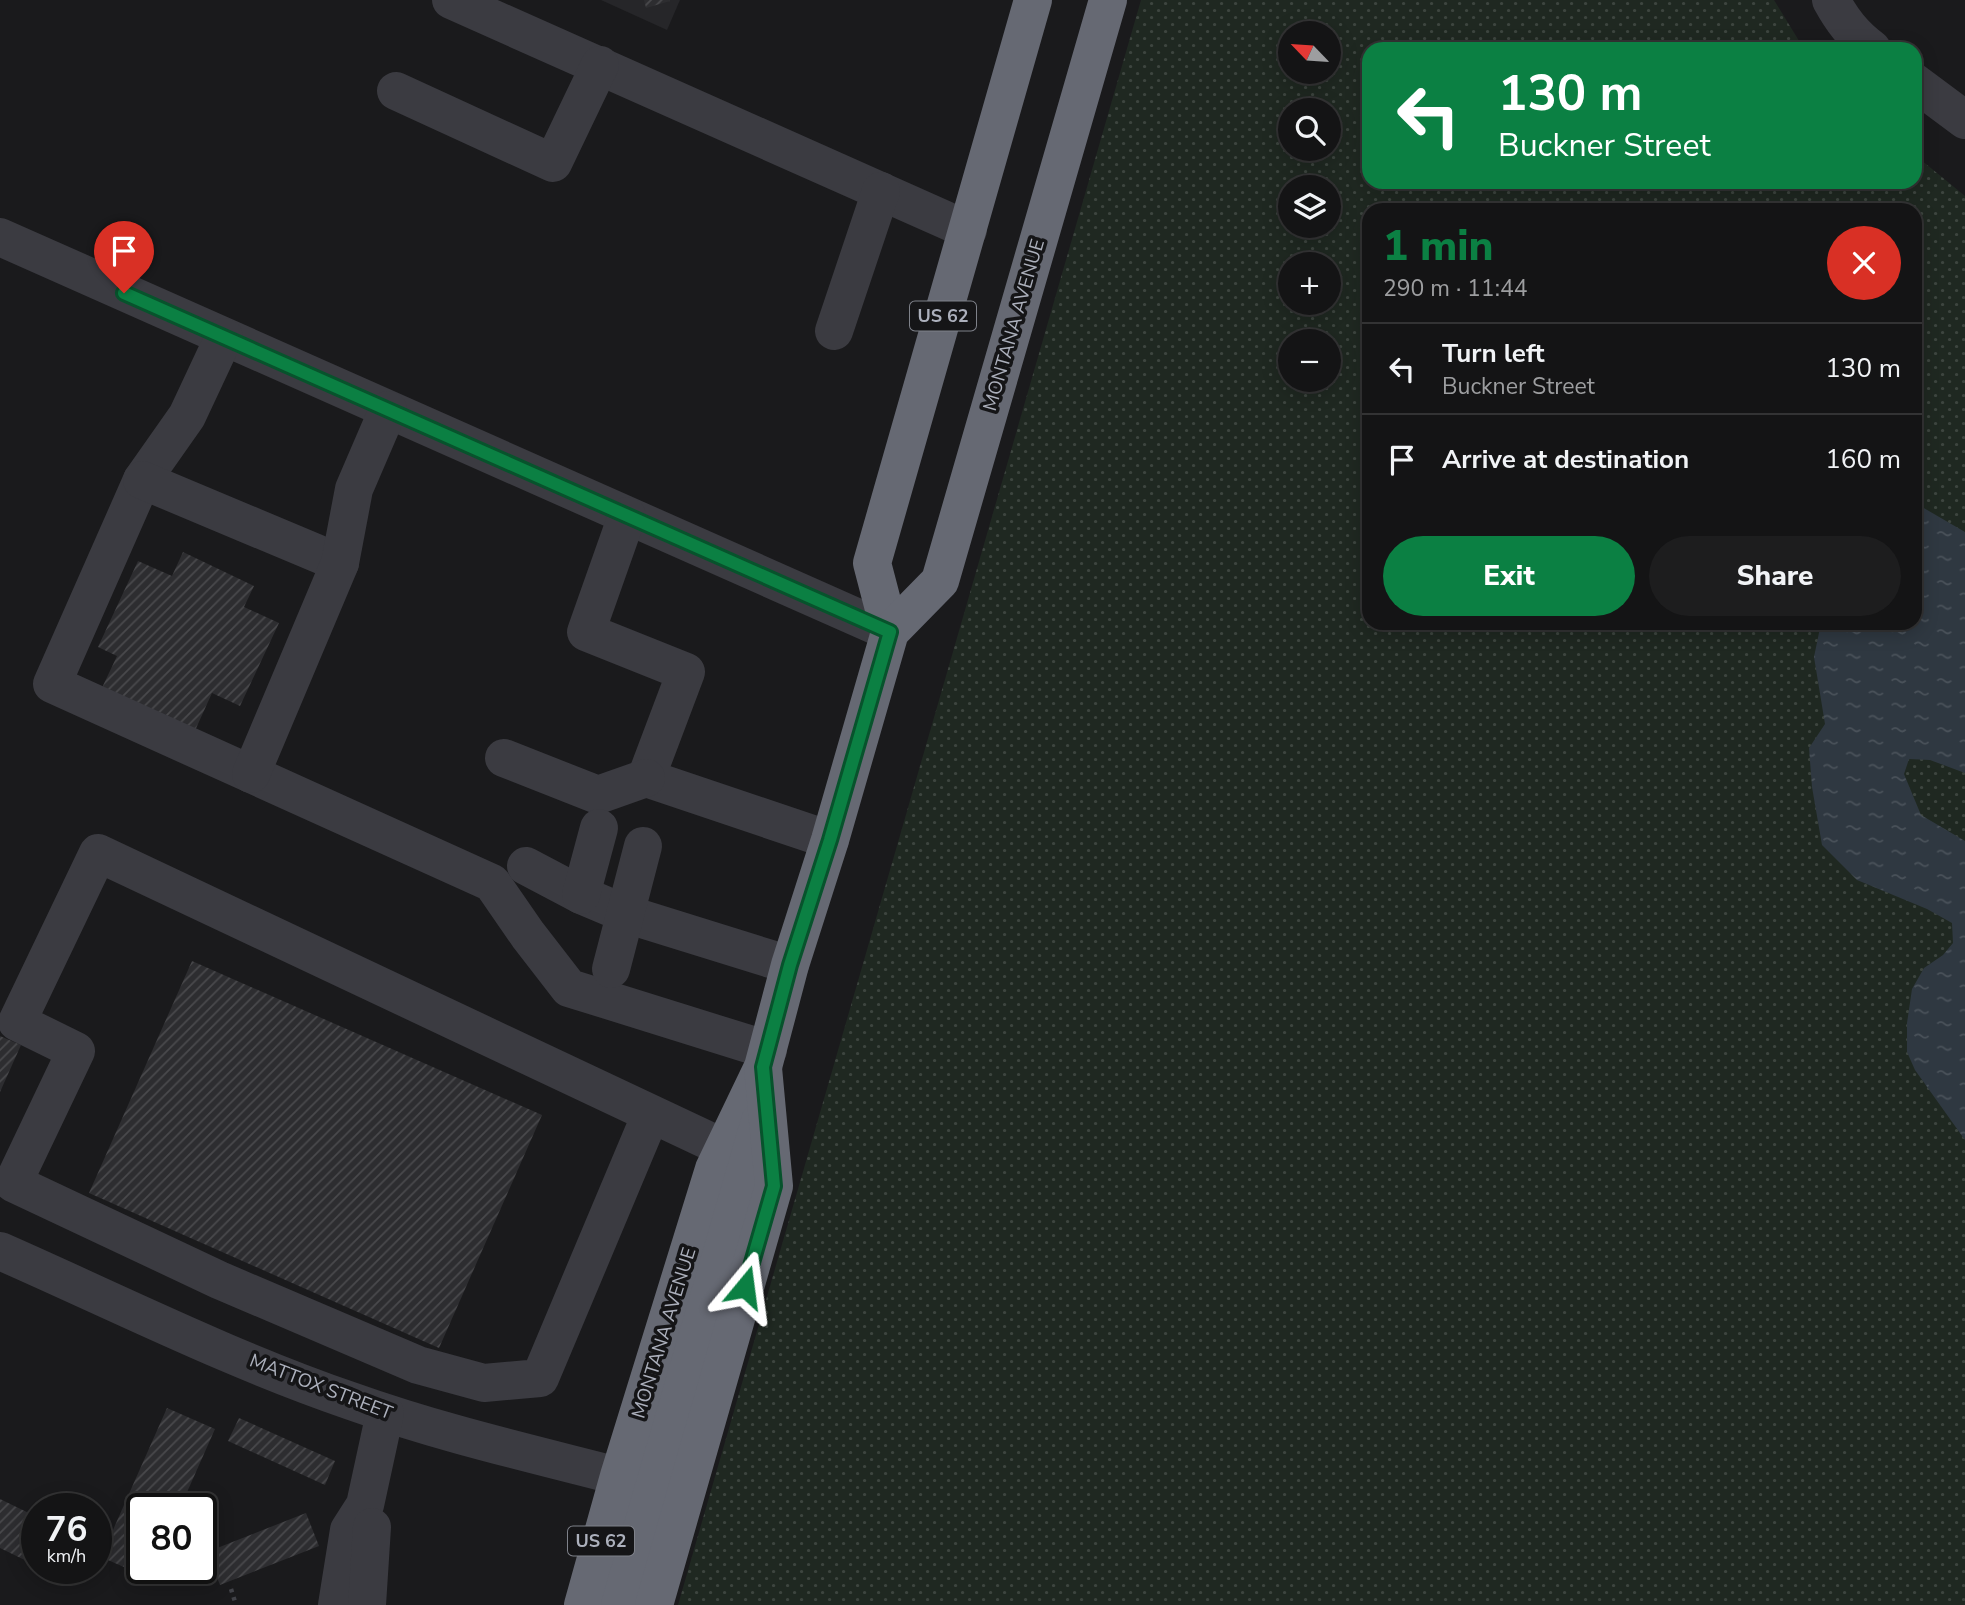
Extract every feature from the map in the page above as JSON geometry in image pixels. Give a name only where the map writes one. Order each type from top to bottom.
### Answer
[{"type":"highway","name":"US 62","points":[[890,632],[872,563],[1033,0]]},
{"type":"highway","name":"MONTANA AVENUE","points":[[583,1605],[637,1481],[714,1169],[766,1072],[790,965],[830,840],[890,632],[940,581],[1108,0]]},
{"type":"highway","name":"MONTANA AVENUE","points":[[654,1605],[774,1186],[766,1072]]},
{"type":"highway","points":[[620,1605],[637,1481],[766,1072]]},
{"type":"street","points":[[451,0],[968,230]]},
{"type":"street","points":[[1831,0],[1842,20],[1862,42]]},
{"type":"street","points":[[396,91],[552,163],[600,65]]},
{"type":"street","points":[[1922,88],[1965,120]]},
{"type":"street","points":[[834,331],[881,191]]},
{"type":"street","points":[[0,237],[890,632]]},
{"type":"street","points":[[224,337],[187,416],[142,480],[52,684],[492,883],[569,988],[766,1072]]},
{"type":"street","points":[[251,774],[340,563],[354,489],[388,410]]},
{"type":"street","points":[[142,480],[340,563]]},
{"type":"street","points":[[627,516],[586,632],[686,672],[646,778]]},
{"type":"street","points":[[504,758],[598,795],[646,778],[830,840]]},
{"type":"street","points":[[581,895],[598,828]]},
{"type":"street","points":[[611,969],[643,846]]},
{"type":"street","points":[[651,1114],[540,1378],[484,1383],[418,1365],[219,1280],[13,1183],[76,1051],[18,1022],[98,853],[724,1148]]},
{"type":"street","points":[[526,866],[581,895],[626,914],[790,965]]},
{"type":"street","name":"MATTOX STREET","points":[[0,1251],[289,1378],[385,1413],[474,1440],[637,1481]]},
{"type":"street","points":[[337,1605],[349,1530],[365,1505],[385,1413]]},
{"type":"street","points":[[365,1505],[373,1531],[367,1605]]},
{"type":"path","points":[[231,1589],[236,1605]]},
{"type":"shaded area","points":[[601,0],[680,0],[667,30]]},
{"type":"shaded area","points":[[1141,0],[1774,0],[1800,42],[1362,42],[1362,189],[1922,189],[1922,161],[1965,196],[1965,1605],[678,1605]]},
{"type":"water","points":[[1922,507],[1965,532],[1965,773],[1930,760],[1909,759],[1904,774],[1921,815],[1965,841],[1965,1140],[1915,1070],[1907,1052],[1907,1023],[1912,989],[1924,968],[1943,955],[1953,943],[1952,923],[1927,909],[1857,880],[1822,845],[1812,787],[1809,748],[1825,724],[1814,657],[1820,630],[1922,630]]},
{"type":"building","points":[[644,0],[670,0],[670,1],[646,8]]},
{"type":"building","points":[[183,552],[254,586],[244,607],[279,623],[240,706],[212,693],[193,735],[100,692],[117,656],[98,647],[138,561],[172,576]]},
{"type":"building","points":[[192,961],[542,1115],[439,1348],[89,1193]]},
{"type":"building","points":[[0,1036],[21,1045],[0,1092]]},
{"type":"building","points":[[167,1408],[215,1429],[187,1493],[129,1493]]},
{"type":"building","points":[[239,1418],[335,1461],[325,1485],[228,1441]]},
{"type":"building","points":[[0,1499],[21,1509],[21,1558],[0,1548]]},
{"type":"building","points":[[126,1501],[126,1568],[112,1562],[112,1532]]},
{"type":"building","points":[[306,1513],[319,1546],[220,1585],[217,1577],[217,1548]]},
{"type":"route","points":[[124,293],[890,632],[830,840],[790,965],[763,1067],[774,1186],[745,1287]]}]
